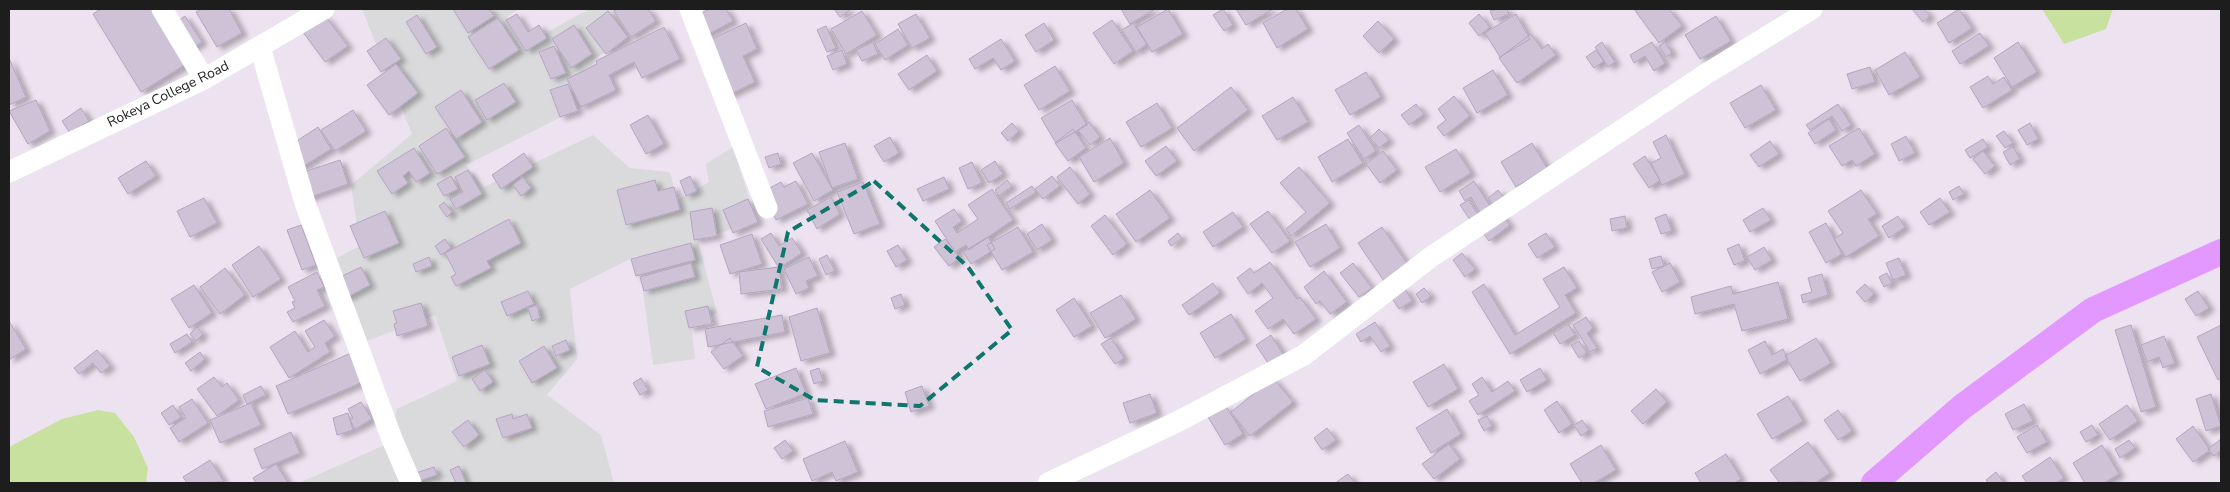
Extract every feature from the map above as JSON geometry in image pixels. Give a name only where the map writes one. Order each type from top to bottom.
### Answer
[{"type":"main road","points":[[1874,483],[1962,406],[2093,310],[2221,252]]},
{"type":"street","points":[[162,9],[204,79]]},
{"type":"street","name":"Rokeya College Road","points":[[9,172],[204,79],[324,9]]},
{"type":"street","points":[[690,9],[767,208]]},
{"type":"street","points":[[1048,483],[1177,422],[1304,355],[1432,257],[1706,74],[1812,9]]},
{"type":"street","points":[[260,48],[305,203],[392,439],[411,483]]},
{"type":"highlighted area","points":[[874,181],[968,267],[1012,330],[920,406],[815,400],[757,367],[788,232]]},
{"type":"shaded area","points":[[362,9],[518,9],[507,17],[526,44],[589,9],[614,9],[629,37],[593,60],[609,93],[466,165],[484,187],[593,135],[630,168],[670,172],[677,200],[709,182],[706,164],[733,147],[756,220],[698,241],[717,313],[691,325],[695,359],[653,365],[638,255],[570,289],[577,359],[547,395],[601,435],[614,483],[299,483],[387,444],[397,409],[457,381],[435,315],[367,341],[337,258],[360,246],[351,185],[412,134]]},
{"type":"shaded area","points":[[2042,9],[2113,9],[2106,29],[2064,44]]},
{"type":"shaded area","points":[[98,410],[115,413],[134,437],[148,468],[146,483],[9,483],[9,447],[62,419]]},
{"type":"building","points":[[101,9],[155,9],[188,63],[141,92],[93,14]]},
{"type":"building","points":[[202,9],[229,9],[242,33],[217,47],[196,12]]},
{"type":"building","points":[[453,9],[489,9],[494,16],[468,33]]},
{"type":"building","points":[[617,9],[648,9],[656,21],[631,37],[614,11]]},
{"type":"building","points":[[709,9],[726,9],[733,21],[703,37],[693,18]]},
{"type":"building","points":[[834,9],[849,9],[850,10],[840,17]]},
{"type":"building","points":[[1121,9],[1155,9],[1130,24]]},
{"type":"building","points":[[1168,9],[1183,34],[1152,52],[1137,27]]},
{"type":"building","points":[[1223,9],[1233,25],[1224,31],[1213,15]]},
{"type":"building","points":[[1236,9],[1273,9],[1246,25]]},
{"type":"building","points":[[1287,9],[1296,9],[1308,29],[1277,48],[1263,23]]},
{"type":"building","points":[[1507,9],[1509,14],[1494,20],[1490,11]]},
{"type":"building","points":[[1634,9],[1669,9],[1682,26],[1659,43]]},
{"type":"building","points":[[1912,9],[1924,9],[1930,16],[1923,22]]},
{"type":"building","points":[[1959,9],[1972,28],[1949,43],[1937,23]]},
{"type":"building","points":[[608,11],[628,37],[606,54],[586,28]]},
{"type":"building","points":[[862,11],[877,35],[846,54],[831,29]]},
{"type":"building","points":[[517,14],[528,32],[539,25],[547,38],[526,51],[506,20]]},
{"type":"building","points":[[916,14],[930,38],[912,48],[898,24]]},
{"type":"building","points":[[1479,14],[1490,27],[1479,36],[1469,23]]},
{"type":"building","points":[[1516,14],[1530,39],[1500,57],[1485,33]]},
{"type":"building","points":[[417,15],[437,47],[426,54],[406,22]]},
{"type":"building","points":[[185,16],[202,42],[186,52],[169,27]]},
{"type":"building","points":[[325,16],[348,46],[325,62],[303,32]]},
{"type":"building","points":[[1716,16],[1731,41],[1700,59],[1685,35]]},
{"type":"building","points":[[498,18],[519,50],[489,69],[468,37]]},
{"type":"building","points":[[1112,20],[1133,51],[1114,64],[1093,33]]},
{"type":"building","points":[[1378,21],[1394,39],[1379,53],[1363,36]]},
{"type":"building","points":[[746,23],[757,49],[743,56],[755,82],[727,96],[703,43]]},
{"type":"building","points":[[1044,23],[1054,40],[1036,52],[1025,35]]},
{"type":"building","points":[[1133,23],[1147,44],[1136,52],[1122,30]]},
{"type":"building","points":[[574,25],[592,54],[571,68],[552,39]]},
{"type":"building","points":[[826,26],[836,48],[827,52],[817,30]]},
{"type":"building","points":[[664,27],[680,59],[642,78],[634,62],[609,75],[616,90],[581,107],[567,79],[597,64],[596,61]]},
{"type":"building","points":[[898,29],[908,45],[885,60],[875,44]]},
{"type":"building","points":[[1980,33],[1989,46],[1960,64],[1952,51]]},
{"type":"building","points":[[1531,34],[1542,49],[1548,44],[1556,55],[1517,83],[1499,58]]},
{"type":"building","points":[[386,38],[401,59],[381,72],[367,51]]},
{"type":"building","points":[[1001,39],[1015,61],[1001,70],[993,58],[975,69],[969,59]]},
{"type":"building","points":[[873,42],[878,54],[862,61],[856,50]]},
{"type":"building","points":[[1602,42],[1615,62],[1608,67],[1595,47]]},
{"type":"building","points":[[1652,42],[1665,63],[1654,71],[1645,56],[1634,63],[1630,55]]},
{"type":"building","points":[[1665,42],[1672,53],[1666,57],[1659,46]]},
{"type":"building","points":[[2018,42],[2037,72],[2012,87],[1994,58]]},
{"type":"building","points":[[554,46],[566,73],[551,79],[539,52]]},
{"type":"building","points":[[842,50],[847,64],[833,70],[827,56]]},
{"type":"building","points":[[1596,50],[1604,61],[1594,68],[1586,57]]},
{"type":"building","points":[[1905,52],[1920,77],[1889,95],[1875,70]]},
{"type":"building","points":[[927,55],[937,71],[909,90],[898,74]]},
{"type":"building","points":[[9,58],[26,97],[9,105]]},
{"type":"building","points":[[396,64],[418,93],[389,115],[367,85]]},
{"type":"building","points":[[1055,66],[1070,91],[1039,110],[1024,85]]},
{"type":"building","points":[[1870,67],[1875,82],[1852,89],[1847,74]]},
{"type":"building","points":[[1493,70],[1508,95],[1477,113],[1463,88]]},
{"type":"building","points":[[1366,72],[1381,97],[1350,115],[1335,90]]},
{"type":"building","points":[[1988,76],[1993,84],[2004,77],[2012,90],[1983,108],[1970,87]]},
{"type":"building","points":[[504,83],[516,102],[487,120],[475,100]]},
{"type":"building","points":[[568,84],[578,111],[560,117],[550,90]]},
{"type":"building","points":[[1761,85],[1776,110],[1745,128],[1730,103]]},
{"type":"building","points":[[1231,87],[1248,110],[1194,151],[1177,128]]},
{"type":"building","points":[[461,90],[482,122],[456,139],[435,107]]},
{"type":"building","points":[[1454,96],[1470,116],[1444,136],[1437,127],[1446,120],[1438,109]]},
{"type":"building","points":[[1293,97],[1308,122],[1277,140],[1262,116]]},
{"type":"building","points":[[36,100],[50,131],[28,144],[9,111]]},
{"type":"building","points":[[1072,100],[1087,125],[1056,143],[1041,118]]},
{"type":"building","points":[[1157,103],[1172,128],[1141,147],[1126,122]]},
{"type":"building","points":[[1416,104],[1424,114],[1409,125],[1401,115]]},
{"type":"building","points":[[1838,104],[1851,125],[1842,131],[1832,116],[1810,130],[1806,125]]},
{"type":"building","points":[[81,108],[89,121],[70,133],[62,121]]},
{"type":"building","points":[[353,110],[366,131],[335,151],[321,130]]},
{"type":"building","points":[[648,115],[664,144],[646,154],[630,125]]},
{"type":"building","points":[[1829,119],[1836,130],[1815,144],[1808,133]]},
{"type":"building","points":[[1089,122],[1100,137],[1090,145],[1078,130]]},
{"type":"building","points":[[1012,123],[1019,131],[1008,141],[1001,133]]},
{"type":"building","points":[[2030,123],[2038,139],[2027,145],[2018,130]]},
{"type":"building","points":[[1359,125],[1376,151],[1364,159],[1347,133]]},
{"type":"building","points":[[318,127],[331,149],[299,169],[286,148]]},
{"type":"building","points":[[446,128],[465,157],[437,174],[419,146]]},
{"type":"building","points":[[1859,128],[1875,154],[1856,166],[1852,160],[1842,166],[1829,146]]},
{"type":"building","points":[[1073,129],[1086,148],[1068,161],[1055,143]]},
{"type":"building","points":[[1379,129],[1389,140],[1379,148],[1370,138]]},
{"type":"building","points":[[2004,131],[2013,143],[2005,148],[1996,136]]},
{"type":"building","points":[[1666,135],[1685,174],[1662,185],[1651,163],[1661,158],[1653,142]]},
{"type":"building","points":[[1906,136],[1915,153],[1899,161],[1891,144]]},
{"type":"building","points":[[890,137],[899,153],[884,162],[874,146]]},
{"type":"building","points":[[1110,138],[1124,163],[1094,182],[1079,157]]},
{"type":"building","points":[[1348,139],[1363,163],[1332,182],[1318,157]]},
{"type":"building","points":[[1983,139],[1988,147],[1970,158],[1965,150]]},
{"type":"building","points":[[1770,141],[1779,154],[1759,167],[1750,155]]},
{"type":"building","points":[[845,143],[858,179],[832,188],[819,152]]},
{"type":"building","points":[[1532,143],[1547,168],[1516,187],[1501,162]]},
{"type":"building","points":[[1166,146],[1177,161],[1156,176],[1145,161]]},
{"type":"building","points":[[2013,147],[2020,159],[2010,165],[2003,152]]},
{"type":"building","points":[[414,148],[430,173],[416,182],[409,171],[403,176],[408,183],[392,194],[377,171]]},
{"type":"building","points":[[1456,149],[1471,173],[1440,192],[1425,167]]},
{"type":"building","points":[[1383,151],[1397,170],[1380,183],[1366,164]]},
{"type":"building","points":[[1983,151],[1995,166],[1985,174],[1973,159]]},
{"type":"building","points":[[524,153],[533,167],[501,189],[492,175]]},
{"type":"building","points":[[778,153],[781,164],[769,168],[765,157]]},
{"type":"building","points":[[812,153],[833,190],[814,201],[793,163]]},
{"type":"building","points":[[1645,156],[1660,180],[1649,188],[1633,164]]},
{"type":"building","points":[[340,160],[348,184],[299,201],[291,176]]},
{"type":"building","points":[[146,161],[156,176],[128,194],[118,178]]},
{"type":"building","points":[[995,161],[1003,174],[989,183],[981,170]]},
{"type":"building","points":[[972,162],[982,183],[968,189],[959,168]]},
{"type":"building","points":[[1070,167],[1090,194],[1078,204],[1057,177]]},
{"type":"building","points":[[1299,167],[1330,203],[1291,236],[1286,229],[1306,212],[1280,183]]},
{"type":"building","points":[[468,170],[482,194],[456,209],[450,199],[463,192],[455,177]]},
{"type":"building","points":[[451,176],[458,189],[444,196],[437,184]]},
{"type":"building","points":[[690,176],[697,191],[686,196],[680,181]]},
{"type":"building","points":[[1052,176],[1060,186],[1043,199],[1035,189]]},
{"type":"building","points":[[523,177],[531,188],[521,196],[513,185]]},
{"type":"building","points":[[944,177],[949,189],[923,201],[917,189]]},
{"type":"building","points":[[655,180],[658,191],[674,187],[680,210],[626,225],[617,190]]},
{"type":"building","points":[[1007,180],[1012,186],[999,196],[995,190]]},
{"type":"building","points":[[796,181],[808,204],[776,220],[762,192],[781,182],[784,187]]},
{"type":"building","points":[[1474,181],[1492,209],[1482,216],[1471,197],[1465,201],[1459,191]]},
{"type":"building","points":[[863,182],[880,224],[854,234],[837,192]]},
{"type":"building","points":[[1032,186],[1036,192],[1010,209],[1006,203]]},
{"type":"building","points":[[1959,186],[1964,194],[1953,200],[1949,192]]},
{"type":"building","points":[[992,189],[1013,220],[969,250],[966,245],[955,252],[935,221],[954,209],[962,221],[953,227],[957,233],[978,219],[968,205]]},
{"type":"building","points":[[1150,190],[1170,218],[1136,242],[1116,214]]},
{"type":"building","points":[[1498,190],[1508,203],[1498,211],[1488,198]]},
{"type":"building","points":[[1861,190],[1877,214],[1868,219],[1879,236],[1846,257],[1834,239],[1843,233],[1828,211]]},
{"type":"building","points":[[831,197],[840,214],[817,229],[807,210]]},
{"type":"building","points":[[204,198],[217,223],[190,237],[177,211]]},
{"type":"building","points":[[1940,198],[1950,212],[1929,225],[1920,212]]},
{"type":"building","points":[[748,199],[758,222],[733,233],[723,210]]},
{"type":"building","points":[[1469,200],[1479,216],[1471,221],[1460,205]]},
{"type":"building","points":[[444,202],[452,212],[447,217],[439,206]]},
{"type":"building","points":[[712,208],[717,236],[694,240],[690,212]]},
{"type":"building","points":[[1763,208],[1771,220],[1750,232],[1743,220]]},
{"type":"building","points":[[385,211],[399,243],[364,258],[350,226]]},
{"type":"building","points":[[1268,211],[1290,241],[1272,253],[1250,224]]},
{"type":"building","points":[[1233,212],[1243,227],[1213,247],[1203,232]]},
{"type":"building","points":[[1501,214],[1510,225],[1489,241],[1481,230]]},
{"type":"building","points":[[1666,214],[1672,231],[1661,234],[1655,218]]},
{"type":"building","points":[[1105,215],[1127,244],[1113,255],[1091,226]]},
{"type":"building","points":[[1625,216],[1627,228],[1612,231],[1610,219]]},
{"type":"building","points":[[1898,216],[1905,227],[1889,238],[1882,226]]},
{"type":"building","points":[[509,219],[521,243],[487,261],[491,268],[456,286],[451,277],[456,274],[445,253]]},
{"type":"building","points":[[1826,223],[1842,254],[1826,263],[1809,232]]},
{"type":"building","points":[[1042,224],[1052,240],[1037,250],[1027,234]]},
{"type":"building","points":[[1326,224],[1340,248],[1310,267],[1295,242]]},
{"type":"building","points":[[301,225],[316,265],[302,270],[287,230]]},
{"type":"building","points":[[1018,227],[1033,252],[1002,270],[987,245]]},
{"type":"building","points":[[1382,227],[1410,268],[1386,284],[1358,243]]},
{"type":"building","points":[[771,233],[779,246],[792,238],[802,253],[779,268],[761,239]]},
{"type":"building","points":[[1178,233],[1182,238],[1171,246],[1168,241]]},
{"type":"building","points":[[1546,233],[1555,247],[1537,258],[1528,244]]},
{"type":"building","points":[[752,234],[762,264],[730,274],[720,245]]},
{"type":"building","points":[[988,237],[995,249],[971,264],[963,252]]},
{"type":"building","points":[[445,239],[451,248],[441,255],[435,246]]},
{"type":"building","points":[[945,239],[960,258],[949,266],[934,247]]},
{"type":"building","points":[[691,243],[695,260],[636,276],[631,259]]},
{"type":"building","points":[[1739,244],[1745,261],[1734,265],[1727,249]]},
{"type":"building","points":[[898,245],[907,260],[896,267],[887,251]]},
{"type":"building","points":[[259,246],[281,279],[253,297],[232,265]]},
{"type":"building","points":[[1764,247],[1772,260],[1755,270],[1747,257]]},
{"type":"building","points":[[1462,253],[1475,269],[1465,277],[1453,260]]},
{"type":"building","points":[[827,255],[835,271],[826,275],[819,259]]},
{"type":"building","points":[[1661,256],[1664,266],[1652,269],[1649,259]]},
{"type":"building","points":[[429,257],[432,266],[416,272],[413,264]]},
{"type":"building","points":[[809,257],[818,276],[806,281],[809,288],[796,294],[784,269]]},
{"type":"building","points":[[1899,258],[1906,275],[1893,280],[1886,263]]},
{"type":"building","points":[[1270,262],[1297,299],[1300,297],[1316,319],[1294,334],[1283,319],[1268,329],[1255,311],[1273,298],[1262,283],[1248,294],[1237,278],[1250,268],[1254,273]]},
{"type":"building","points":[[691,263],[695,277],[644,291],[640,277]]},
{"type":"building","points":[[1353,263],[1372,288],[1359,297],[1340,273]]},
{"type":"building","points":[[1670,263],[1680,282],[1662,292],[1652,272]]},
{"type":"building","points":[[361,267],[370,285],[338,302],[328,283]]},
{"type":"building","points":[[779,267],[782,289],[741,294],[739,272]]},
{"type":"building","points":[[1564,267],[1577,288],[1565,295],[1576,313],[1510,354],[1472,292],[1484,284],[1515,335],[1560,307],[1543,279]]},
{"type":"building","points":[[225,268],[245,295],[220,314],[200,287]]},
{"type":"building","points":[[1324,271],[1347,302],[1330,314],[1320,301],[1316,304],[1304,287]]},
{"type":"building","points":[[317,272],[324,287],[317,290],[325,306],[293,322],[287,312],[295,308],[292,302],[295,301],[288,287]]},
{"type":"building","points":[[1887,273],[1892,283],[1884,287],[1879,277]]},
{"type":"building","points":[[1822,274],[1828,295],[1803,303],[1801,295],[1812,292],[1808,278]]},
{"type":"building","points":[[1778,282],[1788,319],[1742,331],[1734,304],[1695,314],[1691,297],[1731,286],[1733,294]]},
{"type":"building","points":[[1213,283],[1220,293],[1189,315],[1182,305]]},
{"type":"building","points":[[1865,284],[1874,294],[1865,302],[1856,292]]},
{"type":"building","points":[[194,285],[212,313],[189,328],[171,299]]},
{"type":"building","points":[[1405,288],[1412,301],[1399,309],[1391,297]]},
{"type":"building","points":[[1424,288],[1431,296],[1422,303],[1416,294]]},
{"type":"building","points":[[528,291],[534,304],[507,316],[501,302]]},
{"type":"building","points":[[2198,291],[2209,308],[2196,316],[2185,299]]},
{"type":"building","points":[[901,294],[905,305],[895,309],[891,298]]},
{"type":"building","points":[[1121,295],[1136,319],[1105,338],[1090,313]]},
{"type":"building","points":[[1074,298],[1092,326],[1074,337],[1056,310]]},
{"type":"building","points":[[421,303],[428,326],[397,336],[394,324],[397,323],[393,311]]},
{"type":"building","points":[[537,305],[540,318],[532,321],[528,308]]},
{"type":"building","points":[[708,306],[712,324],[689,328],[685,311]]},
{"type":"building","points":[[817,308],[830,353],[801,361],[789,317]]},
{"type":"building","points":[[1231,314],[1246,339],[1215,358],[1200,333]]},
{"type":"building","points":[[782,315],[785,332],[708,347],[705,329]]},
{"type":"building","points":[[1586,317],[1593,328],[1587,333],[1597,348],[1590,352],[1573,325]]},
{"type":"building","points":[[324,320],[335,336],[325,343],[330,352],[289,378],[270,347],[295,331],[308,352],[315,347],[305,331]]},
{"type":"building","points":[[9,321],[26,349],[9,360]]},
{"type":"building","points":[[1375,322],[1390,346],[1381,352],[1370,336],[1361,342],[1356,334]]},
{"type":"building","points":[[1568,324],[1575,335],[1560,344],[1553,333]]},
{"type":"building","points":[[2131,325],[2156,407],[2141,412],[2115,330]]},
{"type":"building","points":[[2221,325],[2221,378],[2218,380],[2197,337]]},
{"type":"building","points":[[197,327],[203,334],[196,341],[190,334]]},
{"type":"building","points":[[187,334],[192,342],[175,353],[170,344]]},
{"type":"building","points":[[1271,335],[1285,357],[1270,366],[1256,345]]},
{"type":"building","points":[[2164,336],[2175,363],[2163,368],[2159,357],[2147,362],[2141,345]]},
{"type":"building","points":[[730,338],[743,356],[724,369],[711,352]]},
{"type":"building","points":[[1111,338],[1124,358],[1115,364],[1101,344]]},
{"type":"building","points":[[1816,338],[1831,363],[1800,381],[1785,356]]},
{"type":"building","points":[[566,340],[570,350],[556,356],[552,346]]},
{"type":"building","points":[[1579,341],[1587,353],[1579,358],[1571,345]]},
{"type":"building","points":[[1765,341],[1772,355],[1783,349],[1788,359],[1760,374],[1748,350]]},
{"type":"building","points":[[482,345],[490,364],[459,376],[452,357]]},
{"type":"building","points":[[544,346],[557,368],[532,383],[519,361]]},
{"type":"building","points":[[97,350],[110,366],[101,373],[93,363],[79,374],[74,368]]},
{"type":"building","points":[[200,352],[205,359],[191,371],[185,363]]},
{"type":"building","points":[[351,353],[363,382],[288,414],[276,386]]},
{"type":"building","points":[[1444,364],[1458,389],[1428,407],[1413,382]]},
{"type":"building","points":[[796,368],[806,393],[766,409],[755,384]]},
{"type":"building","points":[[819,368],[823,381],[814,384],[810,371]]},
{"type":"building","points":[[1540,368],[1547,380],[1527,392],[1520,380]]},
{"type":"building","points":[[485,370],[493,382],[480,391],[472,379]]},
{"type":"building","points":[[214,377],[222,387],[227,383],[239,400],[217,416],[197,389]]},
{"type":"building","points":[[1482,377],[1492,392],[1508,381],[1515,391],[1478,415],[1469,401],[1479,395],[1472,384]]},
{"type":"building","points":[[641,378],[648,390],[640,395],[633,383]]},
{"type":"building","points":[[1273,378],[1293,402],[1250,436],[1231,412]]},
{"type":"building","points":[[261,386],[266,395],[247,404],[243,395]]},
{"type":"building","points":[[922,386],[929,406],[911,412],[905,392]]},
{"type":"building","points":[[1656,389],[1667,402],[1643,424],[1631,411]]},
{"type":"building","points":[[1150,394],[1157,413],[1130,423],[1123,403]]},
{"type":"building","points":[[2211,394],[2221,426],[2206,431],[2196,399]]},
{"type":"building","points":[[1788,396],[1803,421],[1772,439],[1757,414]]},
{"type":"building","points":[[808,398],[813,414],[768,427],[764,411]]},
{"type":"building","points":[[192,399],[208,423],[179,442],[170,428],[186,418],[179,407]]},
{"type":"building","points":[[1557,401],[1572,424],[1559,433],[1544,410]]},
{"type":"building","points":[[361,402],[372,419],[355,429],[350,420],[353,418],[348,409]]},
{"type":"building","points":[[251,403],[261,425],[220,443],[210,420]]},
{"type":"building","points":[[2024,404],[2033,421],[2013,430],[2005,414]]},
{"type":"building","points":[[173,405],[181,417],[169,425],[161,413]]},
{"type":"building","points":[[2127,405],[2138,421],[2110,440],[2099,424]]},
{"type":"building","points":[[1226,406],[1243,434],[1225,445],[1208,417]]},
{"type":"building","points":[[1447,409],[1461,434],[1431,453],[1416,428]]},
{"type":"building","points":[[1838,410],[1852,431],[1838,440],[1824,420]]},
{"type":"building","points":[[348,413],[353,430],[337,435],[333,418]]},
{"type":"building","points":[[512,414],[513,419],[527,414],[532,428],[503,438],[496,419]]},
{"type":"building","points":[[1487,416],[1492,426],[1484,431],[1478,420]]},
{"type":"building","points":[[468,420],[479,435],[464,447],[452,432]]},
{"type":"building","points":[[1582,420],[1589,430],[1581,436],[1574,425]]},
{"type":"building","points":[[2037,425],[2047,442],[2027,453],[2017,437]]},
{"type":"building","points":[[2092,425],[2098,435],[2086,442],[2080,432]]},
{"type":"building","points":[[2193,426],[2210,450],[2193,462],[2176,439]]},
{"type":"building","points":[[1327,428],[1336,440],[1322,450],[1314,438]]},
{"type":"building","points":[[291,432],[300,453],[262,469],[254,449]]},
{"type":"building","points":[[2221,439],[2221,450],[2214,456],[2208,449]]},
{"type":"building","points":[[785,440],[793,451],[782,459],[774,448]]},
{"type":"building","points":[[2129,440],[2135,448],[2120,458],[2115,449]]},
{"type":"building","points":[[845,441],[858,472],[836,481],[832,472],[812,481],[803,459]]},
{"type":"building","points":[[1808,442],[1830,473],[1815,483],[1780,483],[1770,470]]},
{"type":"building","points":[[1449,444],[1460,459],[1434,479],[1422,464]]},
{"type":"building","points":[[1601,445],[1616,470],[1594,483],[1582,483],[1570,464]]},
{"type":"building","points":[[2102,445],[2119,474],[2104,483],[2085,483],[2073,463]]},
{"type":"building","points":[[1726,454],[1741,479],[1734,483],[1701,483],[1695,473]]},
{"type":"building","points":[[2050,457],[2064,478],[2056,483],[2027,483],[2022,476]]},
{"type":"building","points":[[210,460],[224,482],[187,483],[183,477]]},
{"type":"building","points":[[276,464],[288,483],[256,483],[253,478]]},
{"type":"building","points":[[459,466],[466,483],[456,483],[450,470]]},
{"type":"building","points":[[434,467],[437,475],[413,483],[410,475]]},
{"type":"building","points":[[1996,472],[2004,483],[1989,483],[1986,480]]},
{"type":"building","points":[[1348,474],[1355,483],[1335,483]]}]
